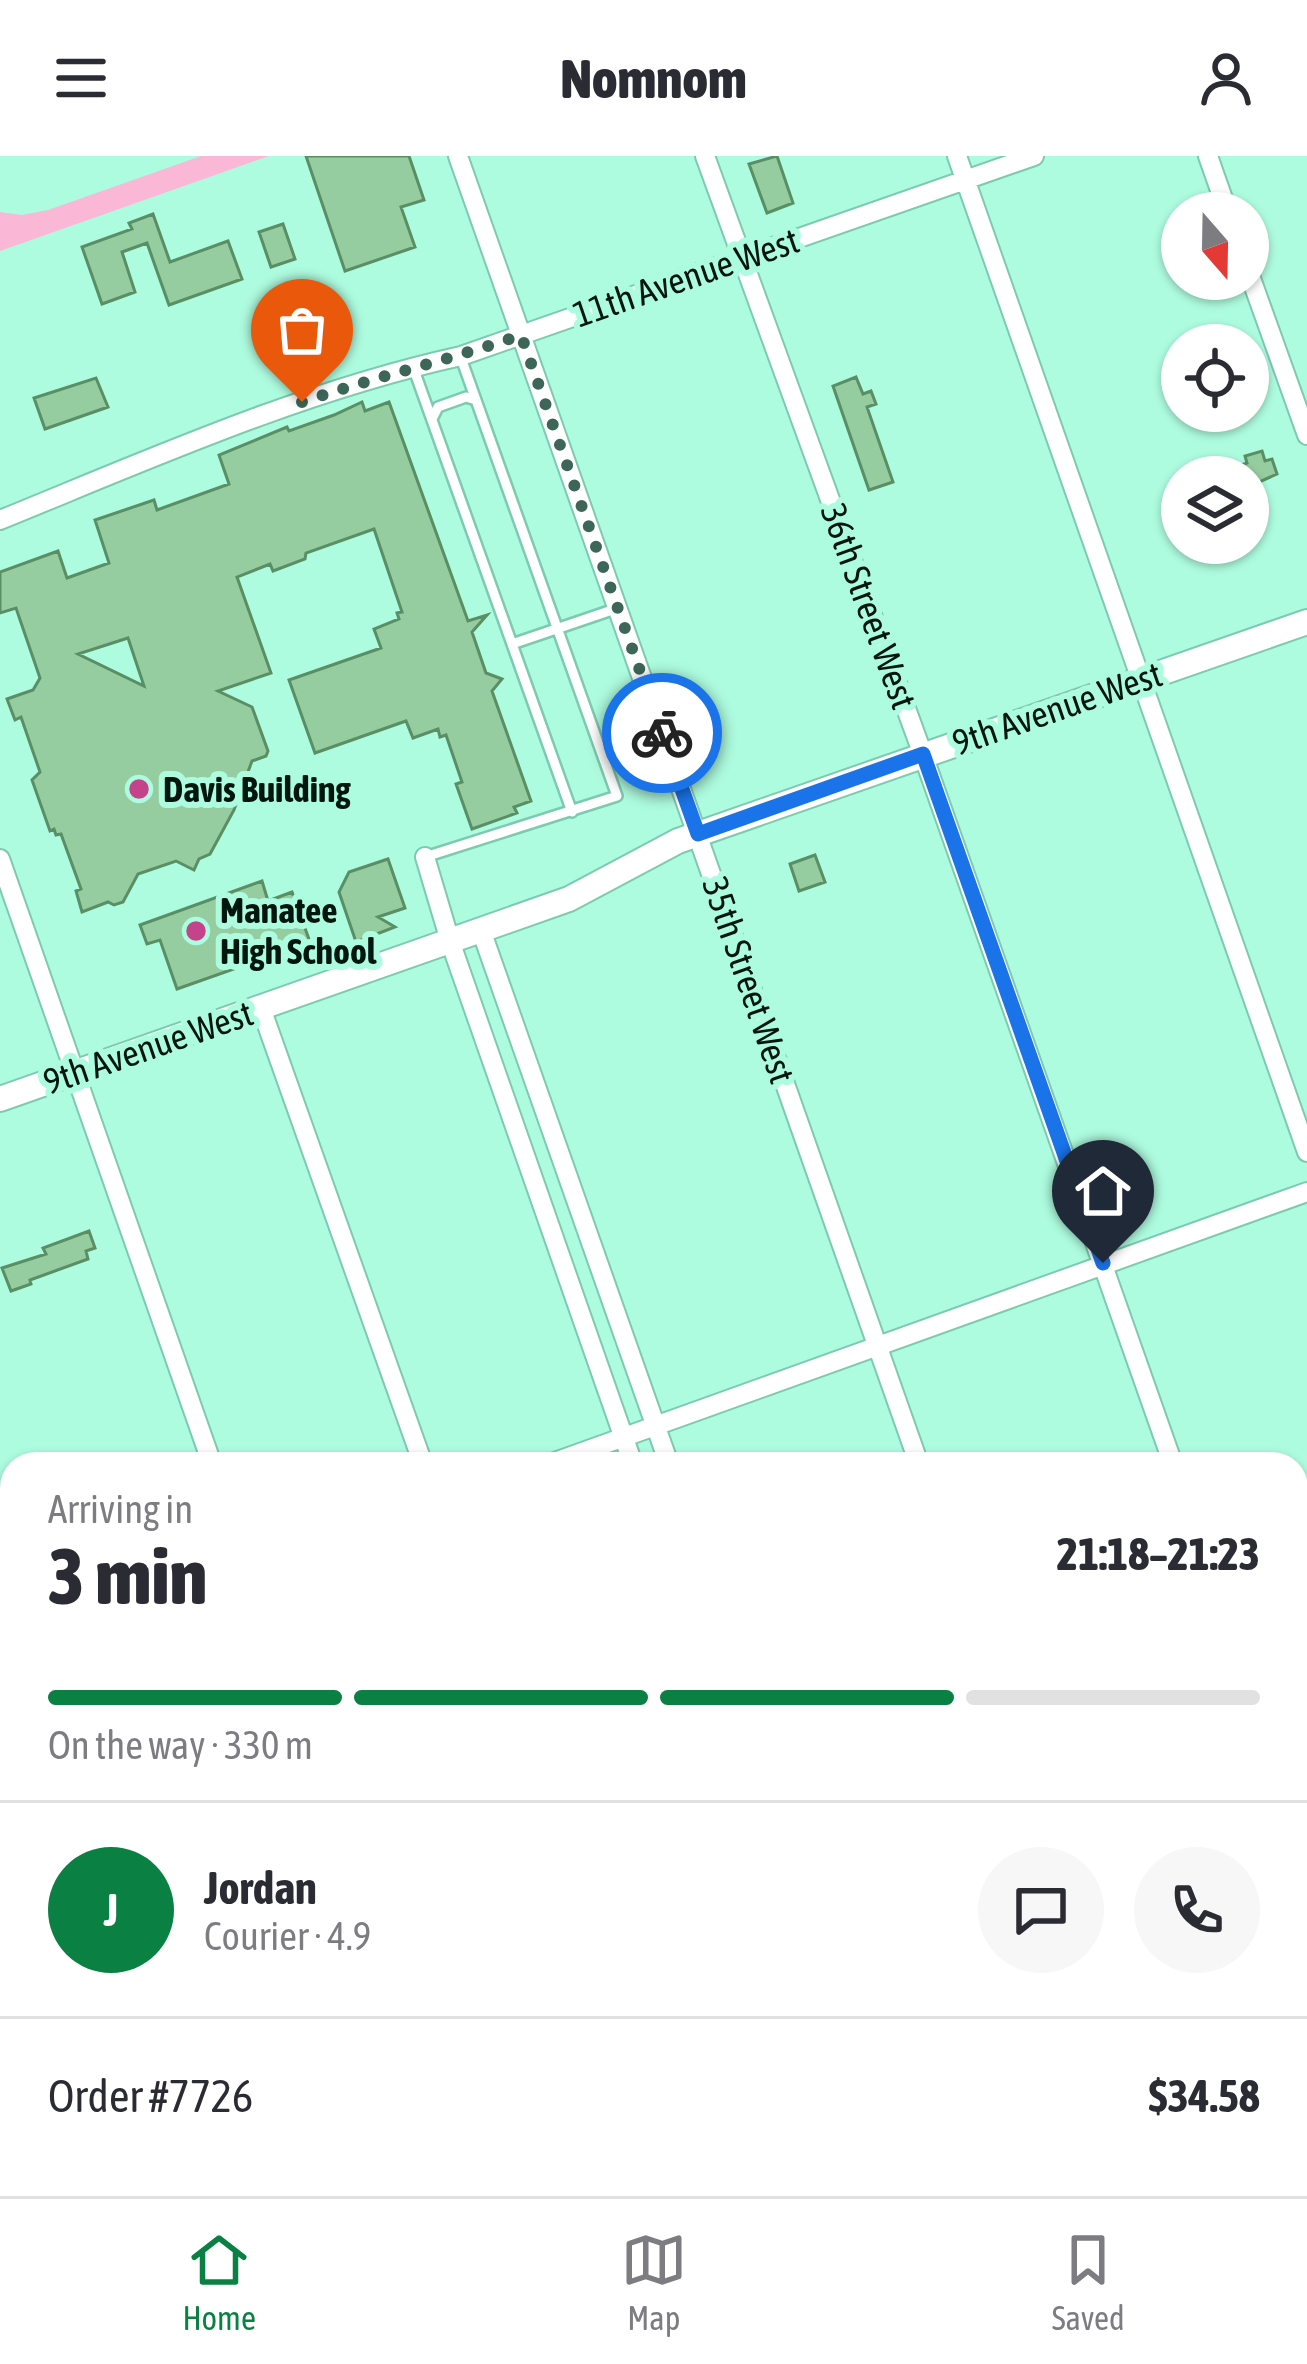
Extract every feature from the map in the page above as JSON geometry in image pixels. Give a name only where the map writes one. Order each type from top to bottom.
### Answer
[{"type":"street","name":"35th Street West","points":[[458,156],[915,1452]]},
{"type":"street","name":"36th Street West","points":[[705,156],[923,754],[1169,1452]]},
{"type":"street","points":[[957,156],[1307,1152]]},
{"type":"street","name":"11th Avenue West","points":[[0,520],[188,443],[413,367],[460,356],[1034,156]]},
{"type":"street","points":[[1208,156],[1221,192]]},
{"type":"street","points":[[1259,300],[1307,435]]},
{"type":"street","name":"9th Avenue West","points":[[0,1099],[568,899],[698,834],[1307,622]]},
{"type":"street","points":[[425,857],[629,1452]]},
{"type":"street","points":[[0,859],[208,1452]]},
{"type":"street","points":[[481,930],[665,1452]]},
{"type":"street","points":[[261,1008],[419,1452]]},
{"type":"street","points":[[582,1452],[1307,1192]]},
{"type":"lane","points":[[425,857],[617,796],[460,356]]},
{"type":"lane","points":[[413,367],[572,812]]},
{"type":"lane","points":[[432,420],[438,407],[466,397],[476,400]]},
{"type":"lane","points":[[512,644],[618,608]]},
{"type":"shaded area","points":[[201,156],[269,156],[0,251],[0,212],[22,215],[48,210]]},
{"type":"building","points":[[306,156],[409,156],[424,200],[401,207],[415,247],[345,271]]},
{"type":"building","points":[[777,156],[793,203],[767,213],[749,164]]},
{"type":"building","points":[[153,214],[170,262],[228,241],[242,279],[169,305],[147,243],[122,252],[135,292],[102,304],[82,247],[132,229],[129,223]]},
{"type":"building","points":[[283,224],[295,259],[271,267],[259,232]]},
{"type":"building","points":[[856,377],[863,394],[871,391],[876,404],[867,407],[893,482],[869,490],[833,386]]},
{"type":"building","points":[[96,378],[108,407],[45,429],[34,398]]},
{"type":"building","points":[[362,402],[365,411],[389,402],[468,621],[487,615],[472,632],[486,673],[502,679],[492,691],[531,801],[514,807],[517,813],[472,829],[446,735],[440,737],[438,729],[413,738],[406,721],[315,753],[289,680],[381,648],[374,629],[399,619],[397,613],[402,612],[374,529],[306,553],[305,559],[273,571],[270,564],[237,577],[271,673],[218,691],[252,707],[266,756],[252,761],[234,810],[210,854],[199,859],[194,870],[176,861],[138,874],[123,902],[82,912],[76,891],[81,889],[61,834],[50,831],[32,780],[40,772],[21,717],[15,720],[7,699],[33,690],[40,678],[16,608],[0,613],[0,572],[58,551],[67,578],[109,563],[95,520],[154,500],[157,510],[229,484],[219,455],[287,427],[289,431]],"holes":[[[128,638],[144,686],[78,654]]]},
{"type":"building","points":[[1272,459],[1277,474],[1269,478],[1269,460]]},
{"type":"building","points":[[815,855],[825,882],[799,891],[790,864]]},
{"type":"building","points":[[388,859],[405,908],[378,917],[395,927],[356,942],[339,892],[349,872]]},
{"type":"building","points":[[262,881],[268,901],[292,892],[310,942],[177,989],[160,940],[147,944],[140,925]]},
{"type":"building","points":[[89,1231],[95,1248],[86,1251],[88,1259],[11,1291],[2,1268],[46,1254],[43,1248]]},
{"type":"way so far","points":[[302,402],[521,335],[662,733]]},
{"type":"place","name":"Davis Building","points":[[139,789]]},
{"type":"place","name":"Manatee High School","points":[[196,931]]},
{"type":"route","points":[[662,733],[698,834],[923,754],[1103,1263]]}]
